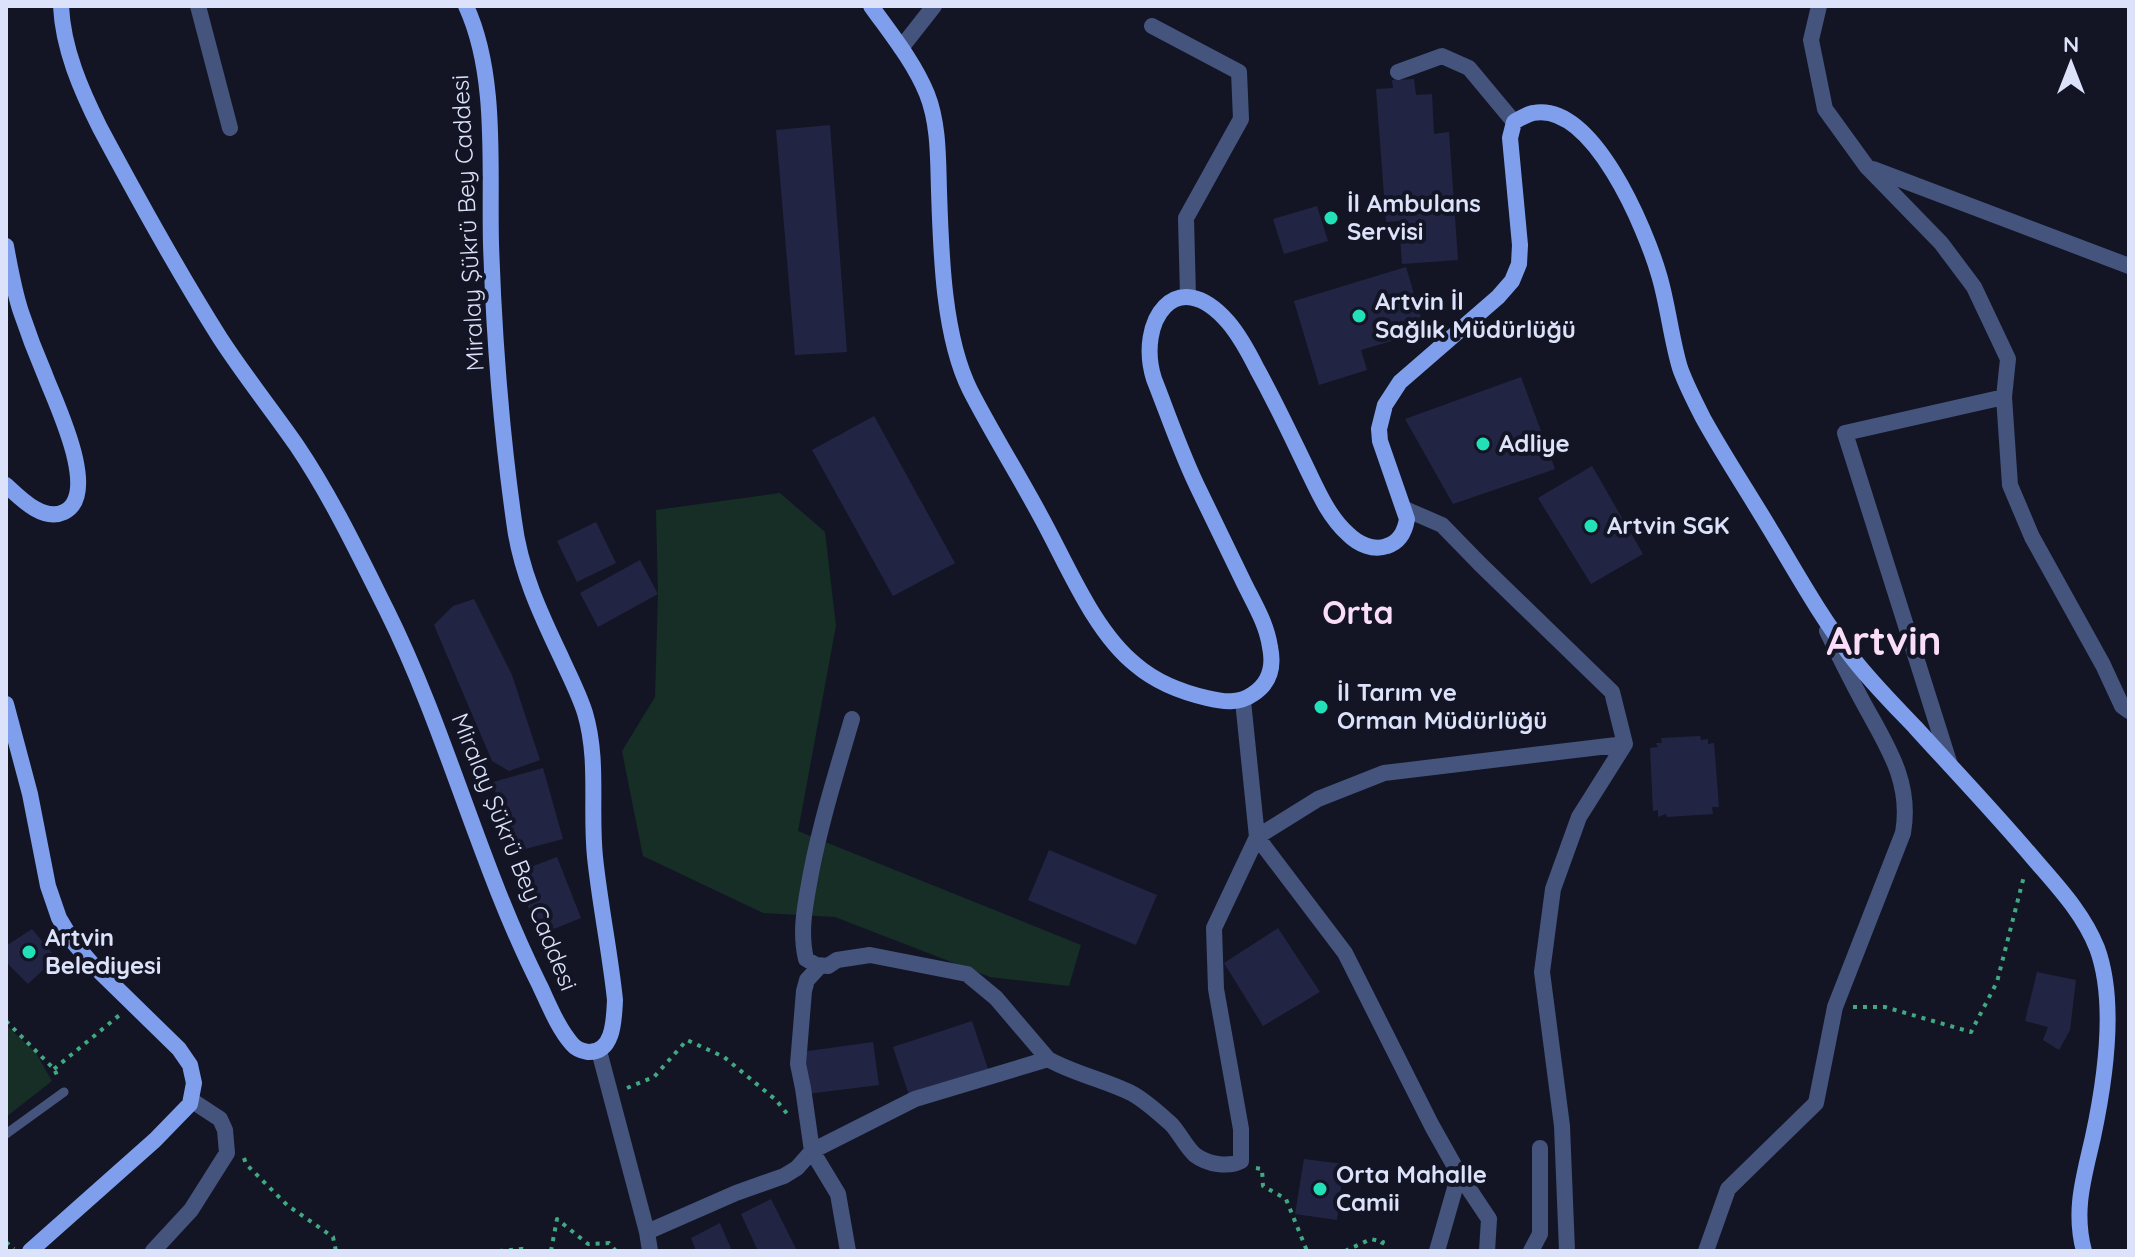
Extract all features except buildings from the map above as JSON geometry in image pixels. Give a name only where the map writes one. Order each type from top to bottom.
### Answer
[{"type":"main road","name":"Miralay Şükrü Bey Caddesi","points":[[61,6],[62,28],[88,104],[134,192],[214,327],[318,479],[388,614],[429,706],[514,930],[547,1001],[573,1045],[584,1052],[599,1051],[605,1046],[612,1028],[615,1000],[595,854],[591,743],[584,709],[532,594],[514,525],[494,316],[486,74],[475,24],[466,6]]},
{"type":"main road","points":[[871,6],[901,48],[927,95],[933,117],[942,261],[960,370],[1107,633],[1133,664],[1155,679],[1196,696],[1219,701],[1243,701],[1257,692],[1266,683],[1272,659],[1266,631],[1198,488],[1149,363],[1151,337],[1157,318],[1166,304],[1188,296],[1203,300],[1217,310],[1243,343],[1317,489],[1339,524],[1360,544],[1385,547],[1397,541],[1405,530],[1407,519],[1380,441],[1379,429],[1385,405],[1400,382],[1512,281],[1519,264],[1510,138],[1514,122],[1533,113],[1550,114],[1564,118],[1583,133],[1602,154],[1649,244],[1681,370],[1692,396],[1817,607],[1850,655],[2077,909],[2096,945],[2105,993],[2105,1056],[2100,1104],[2078,1211],[2084,1251]]},
{"type":"main road","points":[[6,246],[20,309],[73,449],[78,483],[74,503],[69,510],[57,515],[36,509],[6,485]]},
{"type":"main road","points":[[6,704],[30,794],[48,886],[59,918],[74,943],[179,1049],[190,1065],[194,1083],[190,1104],[155,1140],[30,1251]]},
{"type":"street","points":[[198,6],[230,128]]},
{"type":"street","points":[[901,48],[934,6]]},
{"type":"street","points":[[1819,6],[1811,40],[1825,109],[1867,167],[1941,243],[1974,287],[2008,359],[2004,397],[2010,485],[2032,537],[2103,665],[2122,706],[2129,711]]},
{"type":"street","points":[[1152,26],[1239,72],[1241,119],[1186,218],[1188,296]]},
{"type":"street","points":[[1398,72],[1442,56],[1469,68],[1514,122]]},
{"type":"street","points":[[1867,167],[2129,266]]},
{"type":"street","points":[[1951,766],[1845,433],[2004,397]]},
{"type":"street","points":[[1405,509],[1442,525],[1612,692],[1625,744],[1579,817],[1553,889],[1542,972],[1562,1126],[1567,1251]]},
{"type":"street","points":[[1706,1251],[1728,1189],[1816,1103],[1835,1007],[1903,833],[1907,811],[1893,757],[1843,666],[1817,607]]},
{"type":"street","points":[[852,719],[818,837],[804,910],[806,959],[816,965],[828,966],[837,960],[870,955],[967,974],[996,998],[1048,1059],[1136,1096],[1173,1126],[1194,1154],[1214,1164],[1234,1164],[1241,1161],[1242,1138],[1216,989],[1214,928],[1257,837],[1243,701]]},
{"type":"street","points":[[1257,837],[1318,799],[1384,773],[1625,744]]},
{"type":"street","points":[[1257,837],[1345,953],[1432,1126],[1489,1219],[1487,1251]]},
{"type":"street","points":[[820,966],[807,980],[804,991],[798,1064],[812,1151],[838,1194],[848,1251]]},
{"type":"street","points":[[599,1051],[650,1251]]},
{"type":"street","points":[[647,1232],[736,1193],[784,1176],[797,1168],[812,1151],[915,1099],[1048,1059]]},
{"type":"street","points":[[153,1251],[191,1210],[227,1153],[225,1130],[220,1119],[191,1100]]},
{"type":"street","points":[[1531,1251],[1540,1234],[1540,1148]]},
{"type":"street","points":[[1437,1251],[1459,1174]]},
{"type":"lane","points":[[6,1134],[64,1092]]},
{"type":"path","points":[[1835,1007],[1885,1007],[1971,1032],[1997,982],[2030,854]]},
{"type":"path","points":[[54,1069],[133,1004]]},
{"type":"path","points":[[6,1021],[54,1069],[64,1092]]},
{"type":"path","points":[[611,1096],[654,1077],[687,1040],[724,1057],[776,1100],[792,1119]]},
{"type":"path","points":[[243,1152],[246,1164],[287,1205],[333,1237],[336,1251]]},
{"type":"path","points":[[1234,1164],[1262,1169],[1263,1186],[1286,1199],[1307,1251]]},
{"type":"path","points":[[551,1251],[557,1219],[588,1244],[609,1243],[616,1251]]},
{"type":"path","points":[[1345,1251],[1371,1239],[1383,1242],[1378,1251]]},
{"type":"path","points":[[6,1242],[16,1251]]},
{"type":"path","points":[[499,1251],[529,1251]]},
{"type":"green space","points":[[780,493],[825,532],[836,626],[798,831],[1081,945],[1069,986],[990,977],[835,917],[763,913],[643,856],[622,751],[655,697],[658,594],[656,510]]},
{"type":"green space","points":[[6,1025],[36,1053],[52,1081],[6,1117]]},
{"type":"place","name":"İl Ambulans Servisi","points":[[1331,218]]},
{"type":"place","name":"Artvin İl Sağlık Müdürlüğü","points":[[1359,316]]},
{"type":"place","name":"Adliye","points":[[1483,444]]},
{"type":"place","name":"Artvin SGK","points":[[1591,526]]},
{"type":"place","name":"İl Tarım ve Orman Müdürlüğü","points":[[1321,707]]},
{"type":"place","name":"Artvin Belediyesi","points":[[29,952]]},
{"type":"place","name":"Orta Mahalle Camii","points":[[1320,1189]]},
{"type":"district","name":"Orta","points":[[1358,613]]},
{"type":"district","name":"Artvin","points":[[1884,641]]}]
